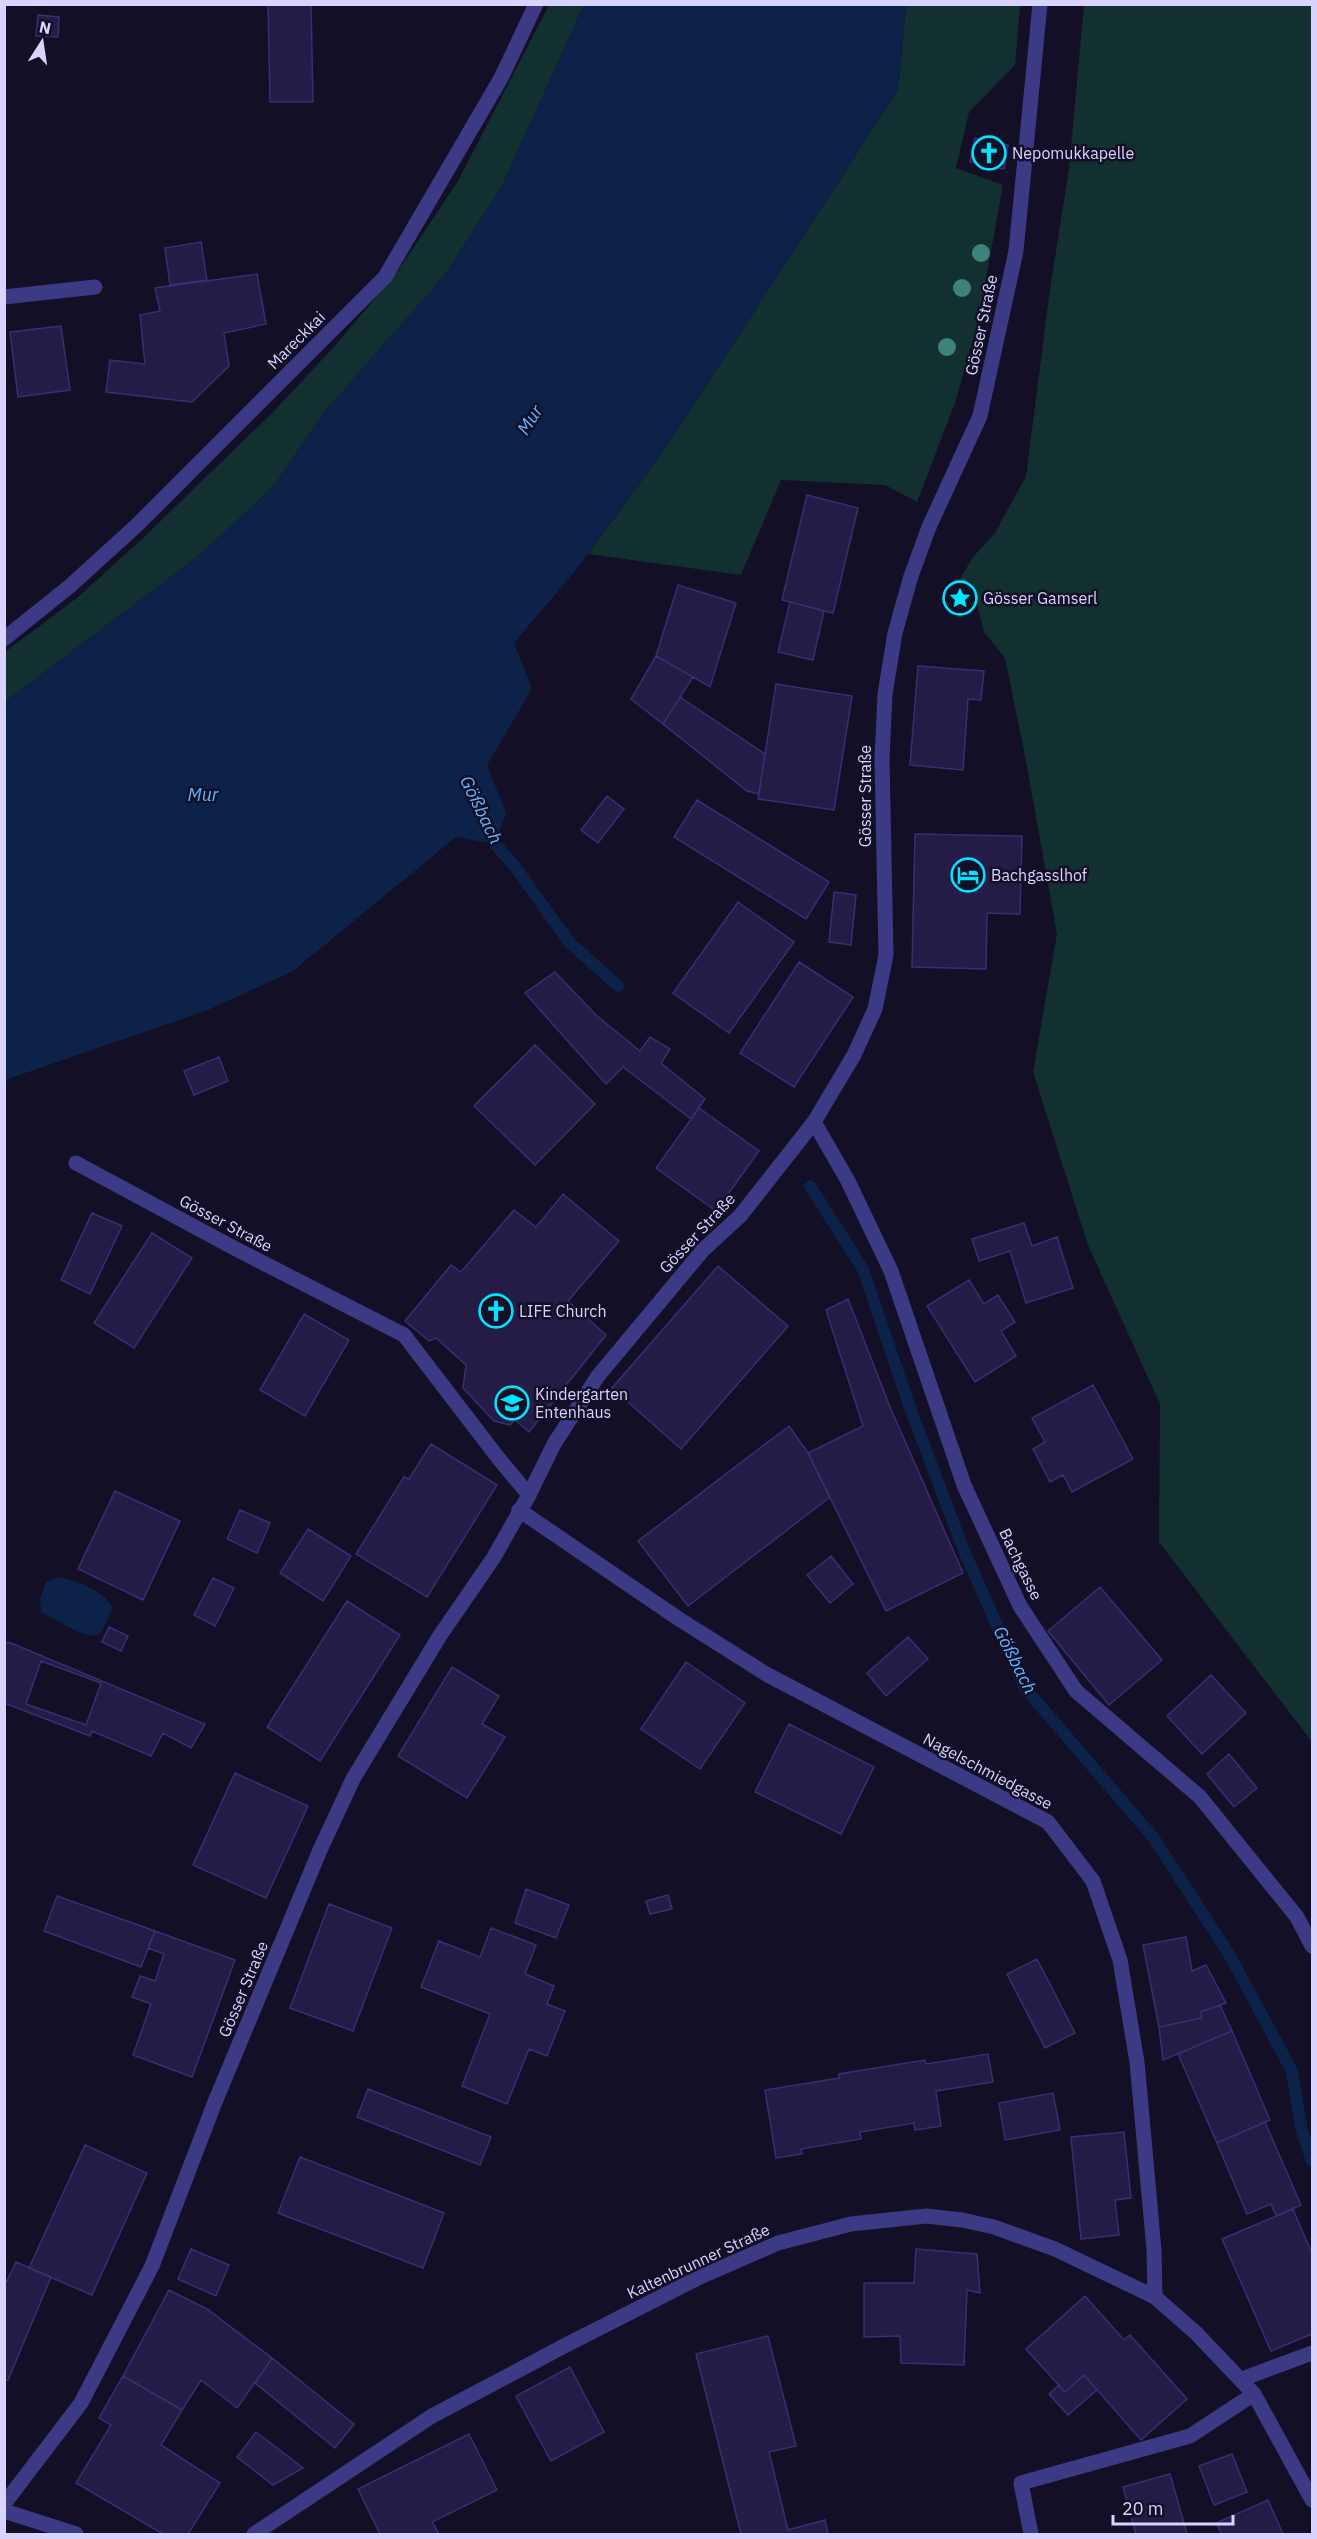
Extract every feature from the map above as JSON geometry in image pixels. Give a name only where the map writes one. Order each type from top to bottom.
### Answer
[{"type":"street","name":"Mareckkai","points":[[4,639],[70,586],[136,525],[385,277],[501,78],[536,4]]},
{"type":"street","name":"Gösser Straße","points":[[4,2504],[81,2403],[152,2266],[215,2102],[320,1850],[353,1779],[439,1637],[494,1557],[529,1495],[554,1444],[598,1376],[703,1250],[740,1216],[814,1122],[854,1055],[875,1009],[885,956],[882,759],[885,694],[895,633],[911,576],[929,527],[980,416],[1016,251],[1040,4]]},
{"type":"street","points":[[4,297],[95,286]]},
{"type":"street","name":"Bachgasse","points":[[814,1122],[848,1181],[891,1271],[964,1485],[1020,1606],[1076,1691],[1200,1797],[1297,1917],[1312,1946]]},
{"type":"street","name":"Gösser Straße","points":[[76,1163],[234,1248],[404,1335],[529,1495]]},
{"type":"street","name":"Nagelschmiedgasse","points":[[519,1510],[679,1619],[766,1674],[1048,1822],[1093,1881],[1120,1960],[1137,2062],[1154,2250],[1155,2297]]},
{"type":"street","name":"Kaltenbrunner Straße","points":[[254,2535],[432,2416],[566,2344],[698,2278],[778,2243],[851,2224],[926,2216],[962,2220],[994,2227],[1055,2249],[1155,2297],[1196,2333],[1254,2394],[1312,2500]]},
{"type":"street","points":[[1242,2379],[1312,2353]]},
{"type":"street","points":[[1031,2535],[1021,2483],[1190,2436],[1254,2394]]},
{"type":"street","points":[[4,2511],[76,2535]]},
{"type":"green space","points":[[549,5],[584,5],[501,188],[444,276],[321,416],[274,486],[201,554],[5,702],[5,652],[78,597],[141,540],[274,411],[333,348],[398,271],[458,181]]},
{"type":"green space","points":[[906,5],[1020,5],[1015,65],[969,112],[956,168],[1003,185],[978,322],[955,403],[917,502],[885,485],[781,480],[741,575],[588,554],[667,446],[898,90]]},
{"type":"green space","points":[[1084,5],[1312,5],[1312,1742],[1159,1542],[1160,1404],[1088,1245],[1033,1072],[1057,934],[1005,658],[984,632],[973,588],[957,584],[973,557],[995,533],[1026,476],[1050,289],[1069,169]]},
{"type":"water","name":"Mur","points":[[584,5],[906,5],[898,90],[667,446],[575,571],[514,643],[532,689],[487,765],[506,813],[495,844],[456,837],[293,971],[208,1010],[5,1080],[5,702],[201,554],[274,486],[321,416],[444,276],[501,188]]},
{"type":"water","points":[[58,1577],[89,1587],[103,1596],[113,1607],[102,1632],[94,1636],[78,1632],[41,1612],[40,1599],[46,1582]]},
{"type":"building","points":[[268,4],[311,4],[313,102],[270,102]]},
{"type":"building","points":[[38,15],[59,17],[58,37],[36,36]]},
{"type":"building","name":"Nepomukkapelle","points":[[975,138],[1008,145],[1004,169],[970,162]]},
{"type":"building","points":[[201,242],[207,280],[170,285],[165,248]]},
{"type":"building","points":[[257,274],[266,324],[224,333],[229,366],[192,402],[106,392],[110,360],[145,364],[140,315],[160,311],[155,288]]},
{"type":"building","points":[[61,326],[70,390],[18,397],[10,332]]},
{"type":"building","points":[[807,495],[858,508],[833,613],[782,600]]},
{"type":"building","points":[[678,585],[736,603],[710,687],[656,656]]},
{"type":"building","points":[[790,602],[824,611],[813,660],[778,652]]},
{"type":"building","points":[[656,656],[693,677],[663,724],[631,699]]},
{"type":"building","points":[[918,666],[984,671],[981,700],[968,699],[963,770],[910,765]]},
{"type":"building","points":[[776,684],[852,696],[834,810],[758,799]]},
{"type":"building","points":[[680,697],[765,754],[759,794],[747,791],[663,724]]},
{"type":"building","points":[[607,796],[624,809],[598,843],[581,830]]},
{"type":"building","points":[[697,800],[829,882],[806,919],[674,837]]},
{"type":"building","name":"Bachgasslhof","points":[[915,834],[1022,836],[1020,914],[987,913],[986,969],[912,967]]},
{"type":"building","points":[[834,892],[856,895],[851,945],[829,942]]},
{"type":"building","points":[[738,902],[794,942],[729,1033],[673,993]]},
{"type":"building","points":[[799,962],[853,997],[794,1087],[740,1053]]},
{"type":"building","points":[[555,972],[597,1016],[640,1051],[650,1037],[670,1049],[661,1063],[705,1099],[691,1119],[623,1067],[606,1084],[525,993]]},
{"type":"building","points":[[535,1045],[595,1104],[535,1165],[474,1106]]},
{"type":"building","points":[[219,1057],[228,1081],[194,1095],[184,1071]]},
{"type":"building","points":[[699,1108],[759,1151],[716,1211],[656,1168]]},
{"type":"building","name":"LIFE Church","points":[[563,1194],[619,1241],[568,1301],[606,1335],[529,1432],[515,1420],[510,1425],[494,1421],[463,1388],[466,1365],[436,1338],[429,1341],[405,1321],[451,1265],[461,1272],[514,1210],[536,1227]]},
{"type":"building","points":[[92,1213],[122,1226],[90,1294],[61,1280]]},
{"type":"building","points":[[1024,1223],[1032,1246],[1057,1237],[1073,1288],[1026,1303],[1010,1251],[979,1261],[972,1239]]},
{"type":"building","points":[[152,1233],[192,1258],[134,1348],[94,1323]]},
{"type":"building","points":[[718,1266],[788,1326],[681,1449],[612,1388]]},
{"type":"building","points":[[969,1280],[984,1304],[998,1295],[1015,1322],[1001,1331],[1016,1356],[975,1382],[927,1306]]},
{"type":"building","points":[[848,1299],[890,1407],[963,1573],[886,1611],[808,1453],[863,1426],[826,1310]]},
{"type":"building","points":[[304,1314],[349,1340],[305,1416],[260,1390]]},
{"type":"building","points":[[1093,1385],[1133,1459],[1072,1492],[1063,1475],[1050,1482],[1033,1449],[1045,1442],[1032,1418]]},
{"type":"building","points":[[789,1426],[808,1453],[830,1497],[688,1606],[638,1541]]},
{"type":"building","points":[[431,1444],[497,1485],[427,1597],[356,1554],[404,1477],[409,1479]]},
{"type":"building","points":[[115,1491],[180,1521],[143,1600],[78,1569]]},
{"type":"building","points":[[240,1510],[270,1523],[257,1553],[227,1539]]},
{"type":"building","points":[[308,1529],[351,1556],[323,1601],[280,1573]]},
{"type":"building","points":[[831,1556],[853,1584],[830,1603],[807,1575]]},
{"type":"building","points":[[213,1578],[234,1588],[215,1626],[194,1615]]},
{"type":"building","points":[[1100,1587],[1162,1660],[1109,1705],[1048,1631]]},
{"type":"building","points":[[347,1601],[400,1635],[320,1761],[267,1727]]},
{"type":"building","points":[[109,1627],[128,1636],[121,1651],[102,1642]]},
{"type":"building","points":[[908,1637],[928,1659],[886,1696],[867,1673]]},
{"type":"building","points":[[4,1642],[205,1724],[191,1748],[163,1733],[151,1756],[92,1731],[90,1736],[4,1703]],"holes":[[[41,1661],[101,1683],[86,1725],[26,1704]]]},
{"type":"building","points":[[686,1662],[745,1703],[700,1769],[641,1729]]},
{"type":"building","points":[[452,1667],[499,1696],[482,1724],[505,1737],[467,1798],[398,1756]]},
{"type":"building","points":[[1211,1675],[1246,1713],[1202,1754],[1167,1716]]},
{"type":"building","points":[[789,1724],[874,1767],[841,1834],[755,1792]]},
{"type":"building","points":[[1229,1754],[1257,1788],[1234,1807],[1207,1774]]},
{"type":"building","points":[[235,1773],[308,1806],[266,1898],[193,1865]]},
{"type":"building","points":[[526,1889],[569,1905],[556,1938],[515,1923]]},
{"type":"building","points":[[668,1895],[672,1909],[650,1914],[646,1901]]},
{"type":"building","points":[[57,1896],[155,1931],[141,1967],[44,1931]]},
{"type":"building","points":[[329,1904],[392,1928],[353,2031],[290,2008]]},
{"type":"building","points":[[491,1928],[536,1945],[525,1974],[554,1986],[547,2004],[565,2011],[547,2056],[529,2049],[507,2104],[462,2086],[490,2014],[421,1987],[439,1941],[480,1957]]},
{"type":"building","points":[[155,1931],[235,1960],[192,2077],[133,2055],[151,2004],[132,1997],[140,1976],[155,1981],[164,1954],[148,1948]]},
{"type":"building","points":[[1186,1937],[1192,1971],[1206,1965],[1226,2003],[1200,2012],[1202,2018],[1159,2027],[1143,1945]]},
{"type":"building","points":[[1037,1959],[1075,2033],[1045,2048],[1007,1974]]},
{"type":"building","points":[[1220,2005],[1232,2031],[1163,2060],[1159,2027],[1202,2018],[1200,2012]]},
{"type":"building","points":[[1232,2031],[1270,2120],[1217,2143],[1178,2054]]},
{"type":"building","points":[[988,2054],[993,2082],[936,2091],[941,2126],[915,2130],[914,2123],[860,2132],[861,2139],[801,2149],[802,2154],[776,2158],[765,2090],[839,2078],[839,2074],[925,2060],[926,2064]]},
{"type":"building","points":[[368,2089],[491,2137],[480,2165],[357,2117]]},
{"type":"building","points":[[1053,2093],[1060,2130],[1005,2140],[999,2103]]},
{"type":"building","points":[[1265,2122],[1301,2205],[1276,2216],[1271,2204],[1247,2214],[1217,2143]]},
{"type":"building","points":[[1124,2132],[1131,2198],[1115,2200],[1119,2235],[1081,2239],[1071,2137]]},
{"type":"building","points":[[85,2145],[147,2173],[92,2295],[29,2268]]},
{"type":"building","points":[[300,2157],[444,2213],[423,2268],[278,2213]]},
{"type":"building","points":[[1293,2209],[1312,2254],[1312,2334],[1271,2351],[1222,2239]]},
{"type":"building","points":[[191,2249],[229,2265],[216,2296],[178,2279]]},
{"type":"building","points":[[916,2249],[977,2254],[980,2293],[967,2290],[964,2365],[901,2363],[900,2336],[864,2337],[864,2283],[914,2283]]},
{"type":"building","points":[[16,2262],[51,2277],[8,2380],[4,2379],[4,2280],[7,2281]]},
{"type":"building","points":[[169,2290],[207,2309],[272,2358],[237,2408],[201,2380],[182,2410],[123,2376]]},
{"type":"building","points":[[1085,2296],[1124,2340],[1130,2335],[1187,2399],[1141,2440],[1084,2375],[1065,2392],[1026,2349]]},
{"type":"building","points":[[768,2336],[796,2446],[769,2452],[788,2530],[825,2520],[828,2534],[741,2534],[696,2354]]},
{"type":"building","points":[[272,2358],[354,2424],[335,2448],[255,2383]]},
{"type":"building","points":[[570,2367],[604,2432],[551,2461],[516,2396]]},
{"type":"building","points":[[1084,2375],[1097,2390],[1068,2415],[1049,2394],[1059,2385],[1065,2392]]},
{"type":"building","points":[[123,2376],[182,2410],[161,2445],[220,2483],[188,2534],[163,2534],[76,2483],[111,2425],[99,2418]]},
{"type":"building","points":[[256,2432],[303,2468],[273,2485],[237,2457]]},
{"type":"building","points":[[469,2434],[497,2490],[432,2522],[439,2534],[380,2534],[358,2489]]},
{"type":"building","points":[[1232,2454],[1247,2492],[1214,2505],[1199,2466]]},
{"type":"building","points":[[1170,2474],[1187,2534],[1136,2534],[1123,2487]]},
{"type":"building","points":[[1268,2500],[1283,2534],[1222,2534],[1216,2523]]},
{"type":"waterway","name":"Gößbach","points":[[488,829],[495,844],[513,864],[569,942],[618,986]]},
{"type":"waterway","name":"Gößbach","points":[[810,1186],[863,1269],[909,1405],[964,1551],[1025,1688],[1153,1837],[1229,1954],[1292,2071],[1301,2128],[1312,2161]]},
{"type":"place","name":"Nepomukkapelle","points":[[989,153]]},
{"type":"place","name":"Gösser Gamserl","points":[[960,598]]},
{"type":"place","name":"Bachgasslhof","points":[[968,875]]},
{"type":"place","name":"LIFE Church","points":[[496,1311]]},
{"type":"place","name":"Kindergarten Entenhaus","points":[[512,1403]]}]
